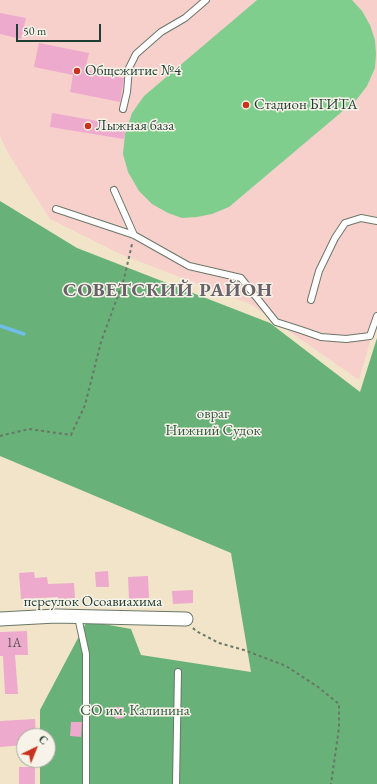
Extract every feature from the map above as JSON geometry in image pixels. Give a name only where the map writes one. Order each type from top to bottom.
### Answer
[{"type":"street","name":"переулок Осоавиахима","points":[[0,619],[56,616],[186,619]]},
{"type":"lane","points":[[123,109],[127,92],[129,68],[136,54],[161,32],[185,18],[206,0]]},
{"type":"lane","points":[[114,190],[134,235]]},
{"type":"lane","points":[[56,209],[134,235],[190,266],[241,278],[276,322],[321,337],[346,339],[370,336],[377,316]]},
{"type":"lane","points":[[311,300],[319,271],[335,238],[345,223],[361,218],[377,221]]},
{"type":"lane","points":[[78,617],[86,654],[86,784]]},
{"type":"lane","points":[[176,784],[178,672]]},
{"type":"path","points":[[0,436],[29,429],[71,435],[85,405],[101,342],[124,279],[134,235]]},
{"type":"path","points":[[186,619],[196,631],[219,643],[244,650],[286,666],[318,687],[339,704],[339,728],[331,784]]},
{"type":"shaded area","points":[[0,0],[377,0],[377,318],[359,380],[250,304],[120,254],[50,219],[8,153],[0,136]]},
{"type":"green space","points":[[257,0],[352,0],[362,11],[370,25],[375,40],[375,68],[367,86],[357,99],[229,207],[212,214],[197,217],[182,218],[168,213],[152,204],[139,191],[128,172],[123,154],[125,134],[132,113],[144,96]]},
{"type":"green space","name":"овраг Нижний Судок","points":[[0,201],[77,248],[270,323],[360,392],[377,338],[377,784],[40,784],[40,768],[56,768],[56,728],[40,728],[40,710],[87,621],[131,629],[141,655],[251,672],[231,553],[0,456]]},
{"type":"building","points":[[0,13],[26,18],[21,39],[0,34]]},
{"type":"building","name":"Общежитие №4","points":[[39,43],[89,53],[85,70],[124,78],[120,102],[70,92],[73,75],[34,67]]},
{"type":"building","name":"Лыжная база","points":[[52,113],[126,126],[124,139],[50,127]]},
{"type":"building","points":[[108,571],[109,587],[96,587],[95,572]]},
{"type":"building","points":[[34,572],[35,578],[47,577],[48,584],[74,583],[75,598],[58,599],[58,597],[21,599],[19,573]]},
{"type":"building","points":[[148,576],[149,598],[129,599],[128,577]]},
{"type":"building","points":[[193,590],[193,603],[173,604],[172,591]]},
{"type":"building","points":[[27,631],[28,655],[15,655],[18,694],[5,694],[3,656],[0,656],[0,632]]},
{"type":"building","points":[[115,707],[124,707],[124,718],[115,719]]},
{"type":"building","points":[[35,719],[36,728],[16,728],[16,746],[0,747],[0,721]]},
{"type":"building","points":[[71,722],[82,722],[81,737],[70,736]]},
{"type":"building","points":[[19,768],[35,768],[35,784],[19,784]]},
{"type":"waterway","points":[[0,326],[24,334]]},
{"type":"place","name":"Общежитие №4","points":[[77,71]]},
{"type":"place","name":"Стадион БГИТА","points":[[246,105]]},
{"type":"place","name":"Лыжная база","points":[[88,126]]},
{"type":"district","name":"СОВЕТСКИЙ РАЙОН","points":[[168,291]]},
{"type":"park label","name":"СО им. Калинина","points":[[135,711]]}]
